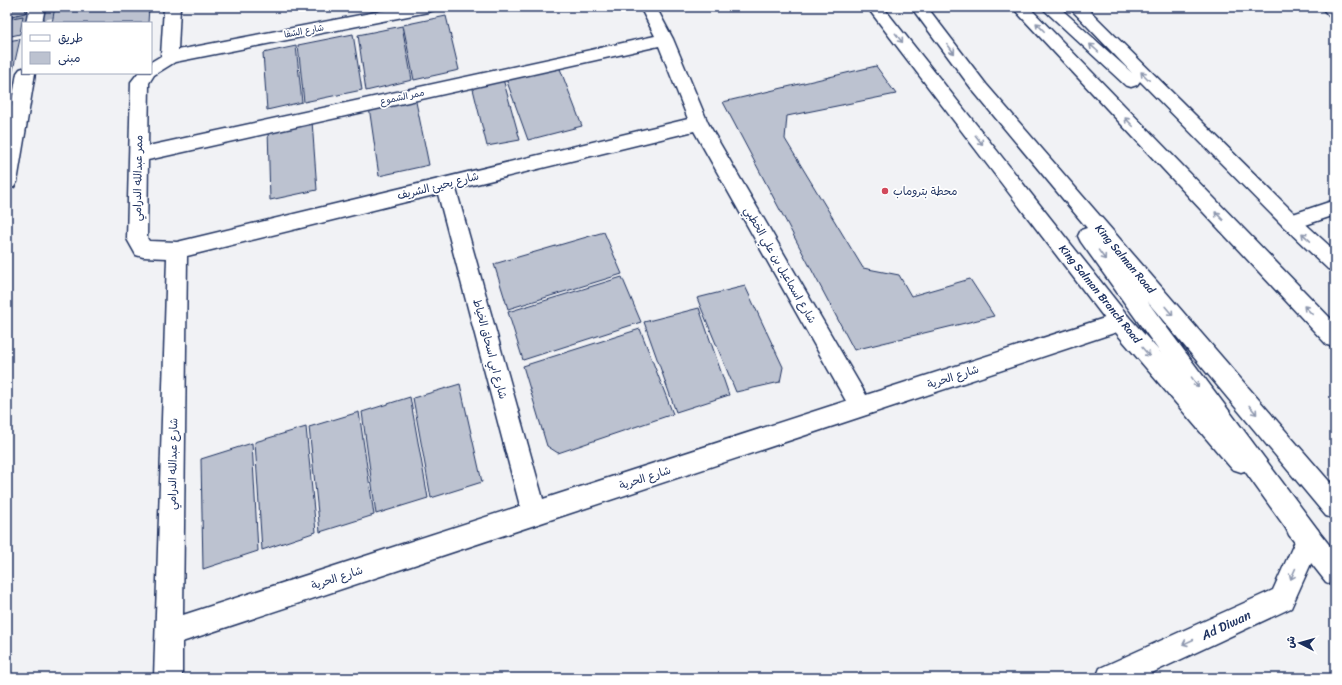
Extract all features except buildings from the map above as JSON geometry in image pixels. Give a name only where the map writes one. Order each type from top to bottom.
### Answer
[{"type":"main road","points":[[34,22],[37,7]]},
{"type":"main road","points":[[152,69],[174,56],[172,7]]},
{"type":"main road","name":"شارع الشفا","points":[[174,56],[400,10],[428,7]]},
{"type":"main road","name":"شارع اسماعيل بن علي الخطبي","points":[[648,7],[665,39],[699,123],[861,407]]},
{"type":"main road","name":"King Salman Branch Road","points":[[875,7],[1120,322],[1309,539],[1335,573]]},
{"type":"main road","name":"King Salman Road","points":[[919,7],[980,88],[1335,507]]},
{"type":"main road","points":[[1020,7],[1335,338]]},
{"type":"main road","points":[[1049,7],[1291,222],[1335,263]]},
{"type":"main road","points":[[1077,7],[1291,222]]},
{"type":"main road","points":[[1329,7],[1335,12]]},
{"type":"main road","name":"ممر الشموع","points":[[139,155],[665,39]]},
{"type":"main road","points":[[7,182],[26,74]]},
{"type":"main road","name":"ممر عبدالله الدرامي","points":[[146,74],[140,82],[137,239],[143,249],[177,250]]},
{"type":"main road","points":[[980,88],[1309,539]]},
{"type":"main road","name":"شارع يحيئ الشريف","points":[[177,250],[699,123]]},
{"type":"main road","name":"شارع ابي اسحاق الخياط","points":[[446,184],[534,514]]},
{"type":"main road","points":[[1291,222],[1335,207]]},
{"type":"main road","name":"شارع عبدالله الدرامي","points":[[168,678],[177,250]]},
{"type":"main road","name":"شارع الحرية","points":[[170,633],[1120,322]]},
{"type":"main road","name":"Ad Diwan","points":[[1110,678],[1282,599],[1309,539]]},
{"type":"waterway","points":[[7,17],[53,7]]},
{"type":"place","name":"محطة بتروماب","points":[[885,191]]}]
